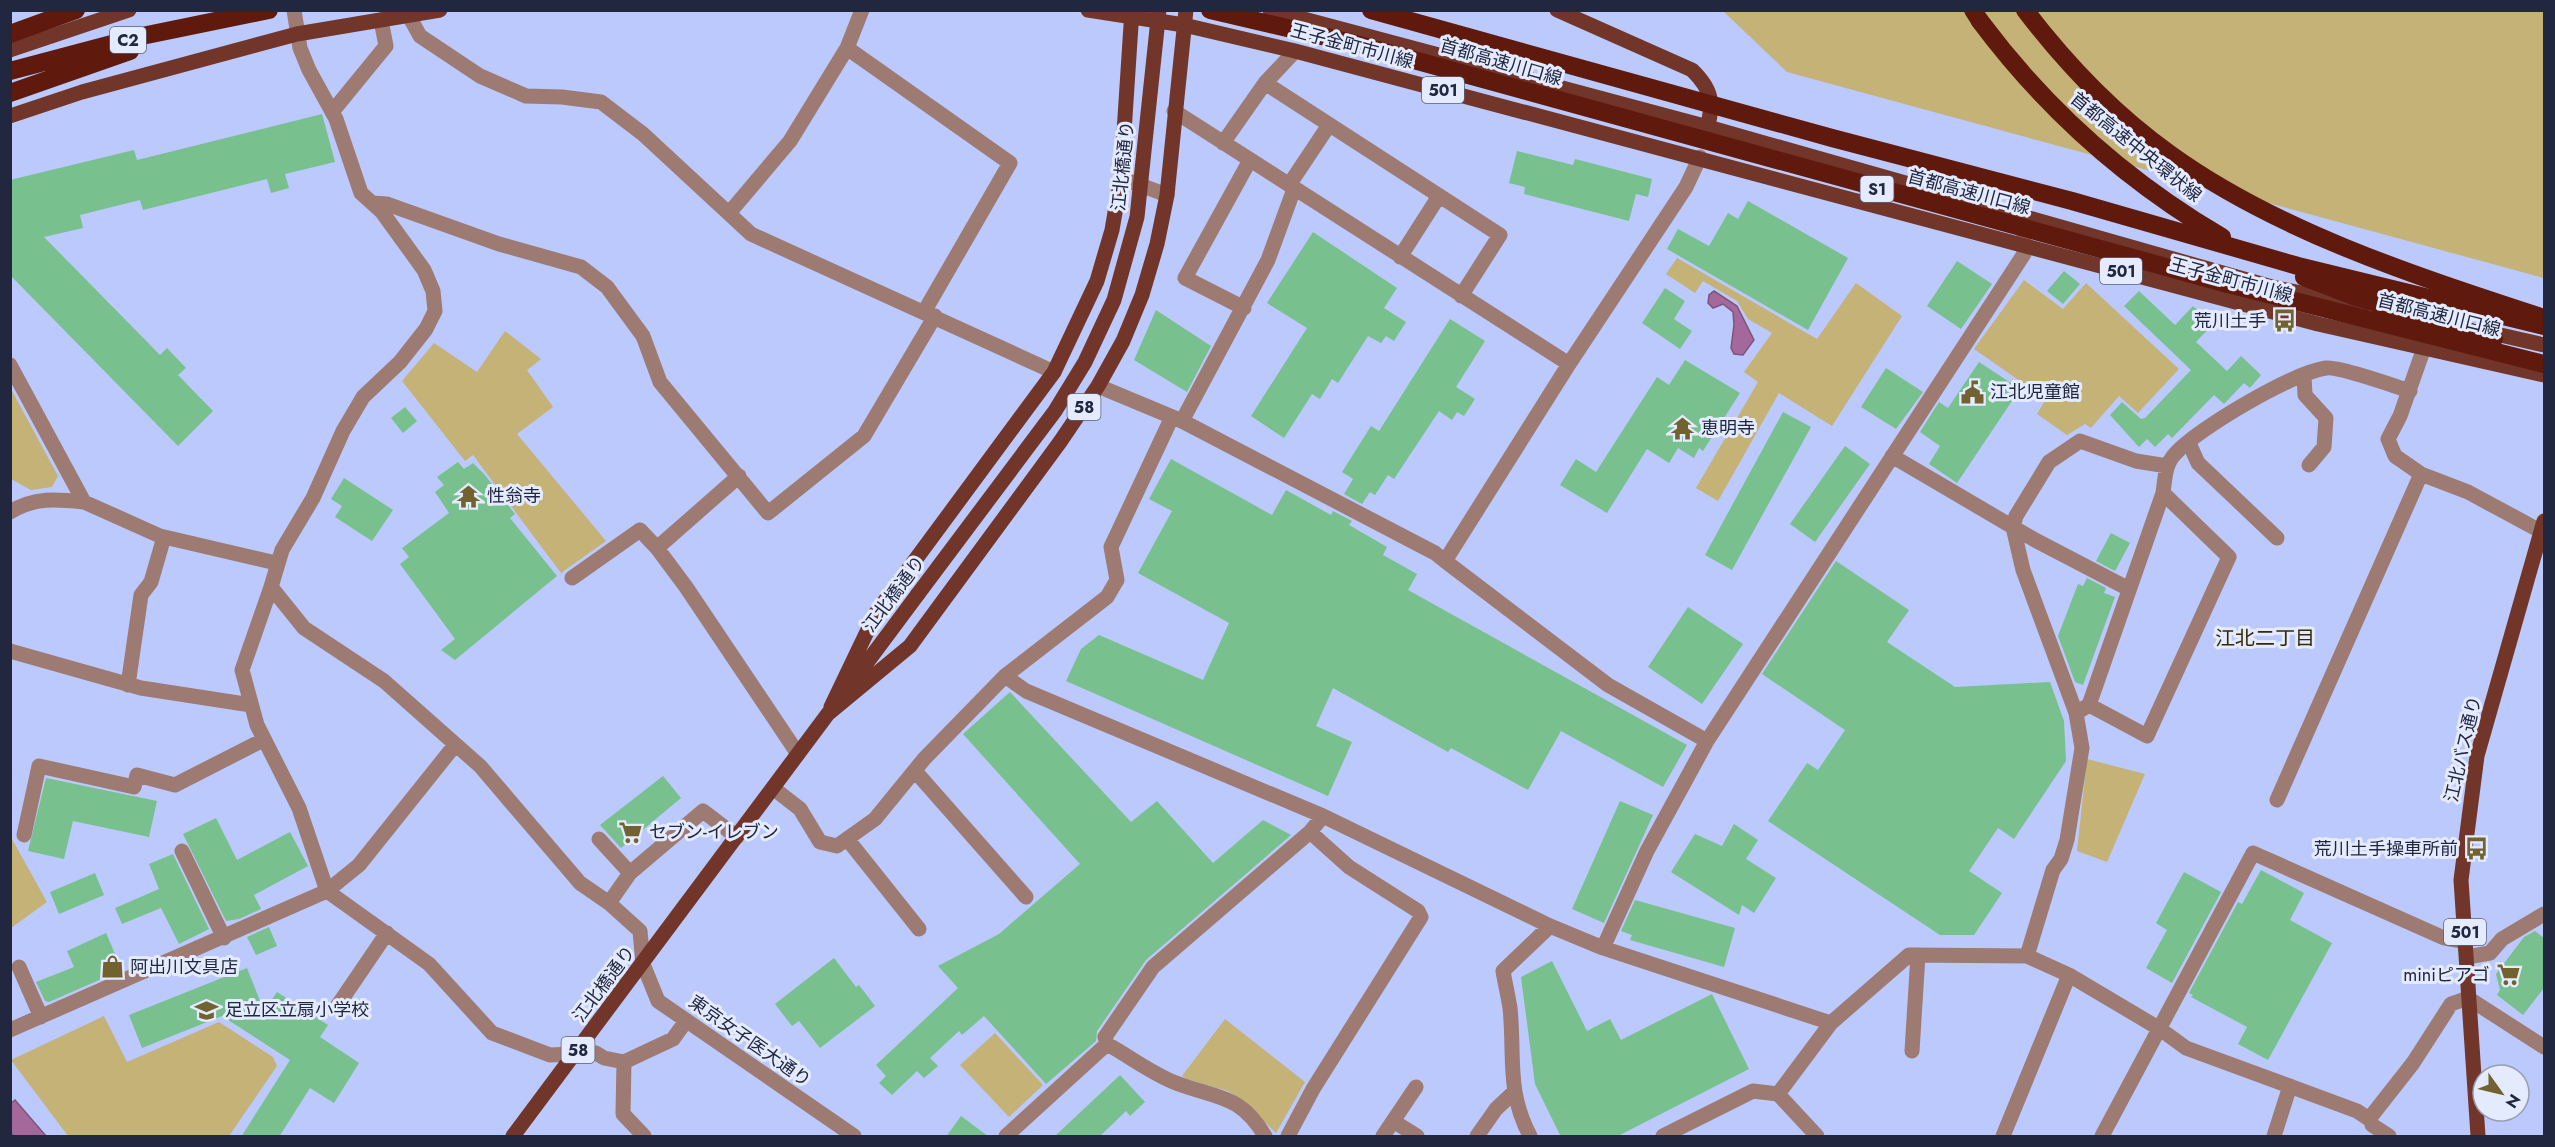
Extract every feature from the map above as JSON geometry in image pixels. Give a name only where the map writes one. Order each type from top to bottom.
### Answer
[{"type":"highway","points":[[10,34],[76,10]]},
{"type":"highway","name":"C2","points":[[10,71],[92,41],[204,10]]},
{"type":"highway","points":[[10,93],[152,43],[246,14],[269,10]]},
{"type":"highway","name":"首都高速川口線","points":[[1210,10],[1352,43],[2224,283],[2544,364]]},
{"type":"highway","name":"首都高速川口線","points":[[1371,10],[1820,135],[2072,201],[2298,266],[2544,326]]},
{"type":"highway","name":"首都高速中央環状線","points":[[1973,10],[2022,75],[2067,121],[2148,188],[2204,226],[2268,261],[2356,297],[2544,355]]},
{"type":"highway","name":"首都高速川口線","points":[[2025,10],[2068,63],[2128,121],[2170,154],[2209,180],[2300,226],[2378,259],[2544,318]]},
{"type":"highway","name":"C2","points":[[10,71],[142,36],[246,14]]},
{"type":"main road","points":[[10,50],[129,10]]},
{"type":"main road","points":[[10,116],[82,92],[297,34],[440,10]]},
{"type":"main road","name":"王子金町市川線","points":[[1088,10],[1185,18],[1295,51],[2318,324],[2544,375]]},
{"type":"main road","name":"江北橋通り","points":[[513,1137],[1055,411],[1085,362],[1114,300],[1137,217],[1159,10]]},
{"type":"main road","name":"王子金町市川線","points":[[1270,10],[1708,127],[2272,286],[2544,345]]},
{"type":"main road","points":[[1557,10],[1692,70],[1703,81],[1710,94],[1712,109],[1700,158]]},
{"type":"main road","name":"58","points":[[829,713],[876,613],[1054,372],[1097,281],[1112,230],[1121,178],[1132,13]]},
{"type":"main road","name":"58","points":[[829,713],[910,646],[1060,442],[1098,386],[1123,341],[1142,295],[1157,244],[1167,195],[1185,18]]},
{"type":"main road","name":"江北バス通り","points":[[2478,1137],[2461,880],[2472,778],[2544,528]]},
{"type":"street","points":[[294,10],[297,34],[309,70],[332,112],[361,194],[382,212],[424,270],[434,291],[435,311],[426,329],[400,362],[363,397],[343,431],[314,498],[276,563],[271,587],[242,670],[263,740],[299,808],[327,891],[429,964],[492,1033],[550,1055],[596,1053],[604,1058],[624,1062],[673,1039],[686,1021]]},
{"type":"street","points":[[730,212],[790,141],[847,48],[862,10]]},
{"type":"street","points":[[409,16],[420,36],[480,76],[526,96],[562,97],[601,102],[643,134],[730,212],[751,234],[1054,372]]},
{"type":"street","points":[[332,112],[386,46],[381,20]]},
{"type":"street","points":[[372,203],[387,204],[499,244],[581,267],[607,287],[643,336],[660,382],[768,513],[864,436],[1010,163],[847,48]]},
{"type":"street","points":[[1223,143],[1265,83],[1295,51]]},
{"type":"street","points":[[1265,83],[1500,235],[1461,296]]},
{"type":"street","points":[[1174,111],[1569,364]]},
{"type":"street","points":[[773,788],[800,809],[820,842],[837,846],[848,840],[875,819],[924,759],[1005,676],[1107,597],[1117,580],[1111,547],[1177,419],[1244,308],[1269,260],[1291,187],[1329,125]]},
{"type":"street","points":[[1444,561],[1569,364],[1686,187],[1700,158]]},
{"type":"street","points":[[1244,308],[1185,278],[1250,160]]},
{"type":"street","points":[[1121,178],[1167,195]]},
{"type":"street","points":[[1400,257],[1439,196]]},
{"type":"street","points":[[1603,948],[1647,851],[1707,741],[2024,254],[2023,217]]},
{"type":"street","points":[[2424,348],[2410,390],[2388,439],[2395,456],[2421,474],[2468,492],[2544,528]]},
{"type":"street","points":[[10,365],[84,502]]},
{"type":"street","points":[[2027,956],[2053,870],[2061,859],[2067,840],[2082,748],[2082,709],[2129,589],[2163,493],[2167,466],[2175,454],[2212,422],[2284,384],[2327,368],[2410,390]]},
{"type":"street","points":[[2304,376],[2305,395],[2326,418],[2324,447],[2308,465]]},
{"type":"street","points":[[1098,386],[1177,419],[1435,553],[1608,685],[1707,741]]},
{"type":"street","points":[[2163,493],[2229,557],[2147,736],[2082,709],[2023,570],[2013,527],[2016,516],[2049,462],[2080,441],[2136,461],[2167,466]]},
{"type":"street","points":[[2189,442],[2198,463],[2277,538]]},
{"type":"street","points":[[1892,456],[2013,527],[2129,589]]},
{"type":"street","points":[[2277,800],[2421,474]]},
{"type":"street","points":[[657,548],[739,476]]},
{"type":"street","points":[[10,512],[26,502],[48,499],[84,502],[164,537],[276,563]]},
{"type":"street","points":[[572,579],[640,530],[657,548],[798,754]]},
{"type":"street","points":[[128,685],[141,595],[151,582],[164,537]]},
{"type":"street","name":"東京女子医大通り","points":[[271,587],[304,628],[384,681],[480,766],[580,883],[609,903],[640,931],[643,964],[658,1001],[847,1135]]},
{"type":"street","points":[[10,651],[128,685],[251,705]]},
{"type":"street","points":[[1005,676],[1026,691],[1323,816],[1550,926],[1603,948],[1831,1023]]},
{"type":"street","points":[[24,835],[39,766],[134,787],[137,775],[175,785],[263,740]]},
{"type":"street","points":[[10,1030],[327,891],[359,865],[455,745]]},
{"type":"street","points":[[915,771],[1026,897]]},
{"type":"street","points":[[609,903],[630,873],[703,811],[737,837]]},
{"type":"street","points":[[1265,1137],[1255,1120],[1233,1100],[1175,1082],[1107,1044],[1105,1037],[1153,967],[1310,832],[1323,816]]},
{"type":"street","points":[[1288,1137],[1313,1089],[1421,917],[1418,911],[1349,867],[1310,832]]},
{"type":"street","points":[[599,839],[630,873]]},
{"type":"street","points":[[848,840],[919,929]]},
{"type":"street","points":[[182,851],[224,938]]},
{"type":"street","points":[[2102,1137],[2253,853],[2444,938],[2465,942]]},
{"type":"street","points":[[2467,957],[2490,953],[2502,939],[2544,914]]},
{"type":"street","points":[[1530,1137],[1519,1116],[1513,1093],[1510,1008],[1503,970],[1550,926]]},
{"type":"street","points":[[336,1008],[387,933]]},
{"type":"street","points":[[1778,1094],[1831,1023],[1909,955],[2027,956],[2069,975],[2160,1029],[2186,1048],[2290,1086],[2368,1123],[2389,1137]]},
{"type":"street","points":[[1912,1051],[1918,956]]},
{"type":"street","points":[[19,967],[41,1017]]},
{"type":"street","points":[[2003,1137],[2069,975]]},
{"type":"street","points":[[2368,1123],[2413,1064],[2451,1004],[2468,998],[2544,1047]]},
{"type":"street","points":[[1006,1137],[1107,1044]]},
{"type":"street","points":[[624,1062],[623,1114],[644,1137]]},
{"type":"street","points":[[2274,1137],[2290,1086]]},
{"type":"street","points":[[1383,1137],[1416,1087]]},
{"type":"street","points":[[1663,1137],[1753,1091],[1778,1094],[1817,1137]]},
{"type":"street","points":[[1477,1137],[1496,1109],[1513,1093]]},
{"type":"street","points":[[1393,1121],[1417,1137]]},
{"type":"shaded area","points":[[1723,11],[2544,11],[2544,278],[1787,72]]},
{"type":"shaded area","points":[[1677,258],[1817,339],[1856,283],[1902,316],[1832,426],[1779,393],[1718,501],[1696,488],[1758,382],[1744,372],[1772,333],[1748,319],[1737,301],[1703,281],[1695,293],[1666,274]]},
{"type":"shaded area","points":[[2024,280],[2063,309],[2086,283],[2179,369],[2138,413],[2119,396],[2091,428],[2085,424],[2067,435],[2037,414],[2046,399],[1974,349]]},
{"type":"shaded area","points":[[1714,291],[1737,306],[1754,340],[1743,355],[1734,354],[1731,348],[1733,312],[1723,304],[1713,308],[1708,303],[1709,295]]},
{"type":"shaded area","points":[[505,331],[541,359],[527,370],[553,407],[517,434],[606,541],[561,573],[473,455],[465,461],[402,381],[434,343],[477,372]]},
{"type":"shaded area","points":[[11,389],[58,476],[52,487],[31,490],[11,479]]},
{"type":"shaded area","points":[[2087,759],[2145,774],[2107,862],[2077,851]]},
{"type":"shaded area","points":[[11,825],[12,839],[47,902],[11,928]]},
{"type":"shaded area","points":[[104,1016],[127,1062],[219,1022],[273,1057],[277,1066],[229,1136],[68,1136],[11,1060]]},
{"type":"shaded area","points":[[1225,1019],[1305,1082],[1276,1133],[1243,1101],[1228,1091],[1182,1076]]},
{"type":"shaded area","points":[[995,1033],[1043,1085],[1009,1117],[960,1065]]},
{"type":"shaded area","points":[[15,1100],[46,1136],[14,1136],[11,1133],[10,1104]]},
{"type":"building","points":[[322,114],[335,162],[285,174],[289,188],[271,193],[267,179],[143,210],[140,200],[80,215],[83,228],[44,237],[160,355],[167,348],[186,368],[178,375],[213,411],[178,446],[10,275],[10,180],[134,150],[137,160]]},
{"type":"building","points":[[1517,151],[1573,165],[1575,159],[1652,179],[1648,197],[1636,194],[1629,221],[1524,194],[1525,187],[1509,183]]},
{"type":"building","points":[[1748,201],[1848,258],[1808,330],[1667,249],[1678,229],[1709,246],[1728,213],[1738,219]]},
{"type":"building","points":[[1313,232],[1397,288],[1384,308],[1406,322],[1394,341],[1386,336],[1381,343],[1368,336],[1338,383],[1332,379],[1320,399],[1312,394],[1284,438],[1251,416],[1307,328],[1267,303]]},
{"type":"building","points":[[1957,261],[1992,284],[1961,329],[1927,306]]},
{"type":"building","points":[[2064,271],[2080,284],[2063,304],[2047,291]]},
{"type":"building","points":[[1665,288],[1685,301],[1674,319],[1692,331],[1680,349],[1642,323]]},
{"type":"building","points":[[2139,291],[2175,325],[2193,306],[2213,324],[2196,342],[2227,371],[2241,356],[2261,375],[2250,388],[2244,383],[2224,404],[2214,395],[2172,438],[2168,434],[2155,447],[2147,439],[2139,447],[2110,415],[2122,402],[2141,419],[2145,418],[2191,370],[2124,306]]},
{"type":"building","points":[[1156,310],[1211,346],[1187,392],[1134,360]]},
{"type":"building","points":[[1450,319],[1485,341],[1456,387],[1475,399],[1464,416],[1457,412],[1452,420],[1439,411],[1394,479],[1388,475],[1375,495],[1370,492],[1362,504],[1344,494],[1353,479],[1342,472],[1371,426],[1379,431]]},
{"type":"building","points":[[1685,360],[1740,393],[1703,451],[1699,448],[1694,458],[1678,448],[1669,463],[1647,449],[1607,513],[1560,485],[1576,459],[1596,472],[1657,377],[1669,385]]},
{"type":"building","points":[[1979,362],[2020,389],[1957,483],[1929,464],[1940,446],[1920,432],[1939,402],[1948,408]]},
{"type":"building","points":[[1886,368],[1923,392],[1896,429],[1861,407]]},
{"type":"building","points":[[405,407],[417,421],[403,433],[391,418]]},
{"type":"building","points":[[1783,412],[1811,427],[1732,570],[1705,555]]},
{"type":"building","points":[[1845,446],[1870,464],[1815,542],[1790,524]]},
{"type":"building","points":[[1171,459],[1272,515],[1286,490],[1331,515],[1333,511],[1352,521],[1349,525],[1387,547],[1383,555],[1417,574],[1408,590],[1687,745],[1663,787],[1561,731],[1528,790],[1451,748],[1448,752],[1333,688],[1316,726],[1352,742],[1328,796],[1066,681],[1081,649],[1099,635],[1203,680],[1229,623],[1138,573],[1172,511],[1149,499]]},
{"type":"building","points":[[458,462],[464,469],[473,463],[484,474],[515,514],[510,518],[557,576],[455,660],[441,650],[455,639],[400,564],[409,557],[402,548],[449,513],[435,492],[444,485],[437,477]]},
{"type":"building","points":[[344,478],[393,510],[372,541],[335,517],[342,506],[331,499]]},
{"type":"building","points":[[2111,533],[2130,543],[2115,571],[2096,561]]},
{"type":"building","points":[[1836,561],[1909,610],[1887,642],[1955,687],[2050,682],[2064,721],[2066,761],[2014,839],[1998,828],[1969,871],[2002,893],[1974,935],[1940,935],[1768,821],[1807,763],[1818,770],[1845,730],[1762,674]]},
{"type":"building","points":[[2087,578],[2106,588],[2104,593],[2115,597],[2083,685],[2075,682],[2058,636],[2078,584],[2083,586]]},
{"type":"building","points":[[1688,607],[1743,644],[1702,704],[1648,667]]},
{"type":"building","points":[[1010,692],[1131,822],[1157,801],[1213,863],[1263,820],[1291,835],[1146,960],[1097,1031],[1096,1041],[1046,1084],[984,1016],[962,1035],[959,1031],[930,1058],[938,1066],[924,1078],[917,1071],[892,1095],[879,1083],[886,1076],[876,1065],[958,988],[938,966],[999,934],[1080,864],[963,734]]},
{"type":"building","points":[[663,776],[681,798],[621,848],[600,825]]},
{"type":"building","points":[[46,778],[157,801],[149,837],[73,821],[64,859],[28,851]]},
{"type":"building","points":[[1620,801],[1653,815],[1604,923],[1572,909]]},
{"type":"building","points":[[216,818],[237,860],[290,832],[308,866],[254,895],[261,909],[239,919],[226,921],[183,834]]},
{"type":"building","points":[[1734,824],[1758,840],[1746,859],[1776,878],[1754,913],[1742,905],[1739,915],[1671,872],[1695,834],[1722,846]]},
{"type":"building","points":[[173,854],[209,929],[179,944],[161,908],[122,924],[115,908],[159,889],[149,864]]},
{"type":"building","points":[[2261,870],[2304,893],[2290,920],[2332,943],[2268,1060],[2238,1044],[2247,1027],[2191,997],[2193,995],[2189,993],[2238,902],[2242,904]]},
{"type":"building","points":[[2184,872],[2221,892],[2172,983],[2146,968],[2167,930],[2156,923]]},
{"type":"building","points":[[95,873],[104,895],[59,914],[50,892]]},
{"type":"building","points":[[1635,900],[1735,928],[1724,967],[1630,940],[1632,935],[1621,931]]},
{"type":"building","points":[[269,927],[277,946],[256,955],[247,937]]},
{"type":"building","points":[[2535,931],[2544,938],[2544,988],[2523,1015],[2497,995],[2500,990],[2496,974],[2524,937]]},
{"type":"building","points":[[106,933],[122,970],[49,1002],[45,1001],[36,982],[74,967],[67,951]]},
{"type":"building","points":[[834,958],[856,987],[859,985],[875,1006],[820,1048],[799,1021],[792,1026],[775,1004]]},
{"type":"building","points":[[1552,961],[1587,1031],[1610,1019],[1621,1040],[1712,994],[1749,1069],[1616,1137],[1561,1137],[1535,1084],[1521,977]]},
{"type":"building","points":[[247,968],[264,1011],[277,992],[328,1025],[320,1037],[359,1063],[334,1103],[310,1088],[279,1137],[241,1137],[290,1060],[222,1016],[142,1048],[129,1015]]},
{"type":"building","points":[[1120,1075],[1145,1102],[1130,1116],[1126,1111],[1099,1137],[1054,1137]]},
{"type":"building","points":[[961,1116],[989,1137],[946,1137]]},
{"type":"place","name":"荒川土手","points":[[2284,321]]},
{"type":"place","name":"江北児童館","points":[[1972,392]]},
{"type":"place","name":"恵明寺","points":[[1683,428]]},
{"type":"place","name":"性翁寺","points":[[469,496]]},
{"type":"place","name":"セブン-イレブン","points":[[631,832]]},
{"type":"place","name":"荒川土手操車所前","points":[[2476,849]]},
{"type":"place","name":"阿出川文具店","points":[[112,967]]},
{"type":"place","name":"miniピアゴ","points":[[2508,975]]},
{"type":"place","name":"足立区立扇小学校","points":[[207,1010]]},
{"type":"district","name":"江北二丁目","points":[[2265,638]]}]
